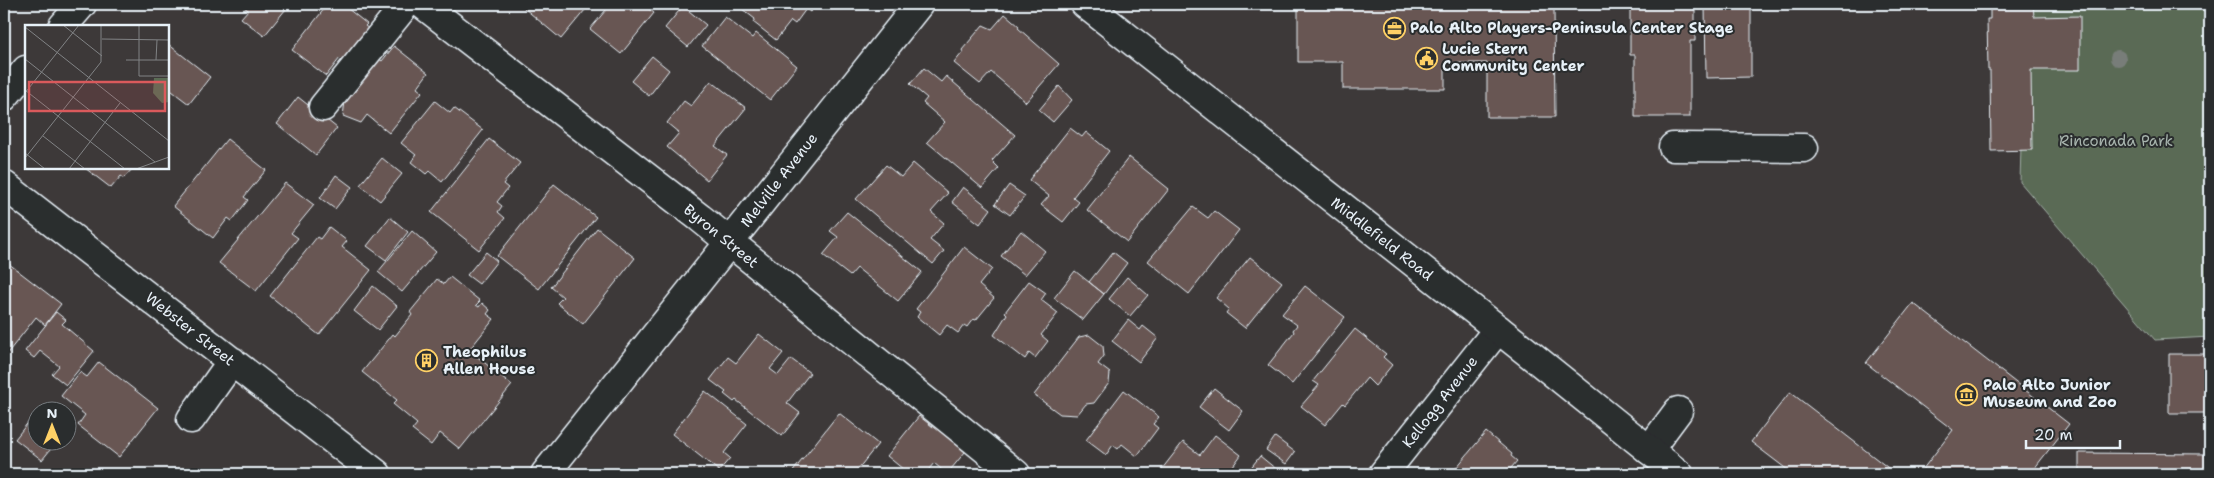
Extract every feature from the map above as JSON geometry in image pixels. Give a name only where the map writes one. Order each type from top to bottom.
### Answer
[{"type":"street","points":[[64,25],[82,4]]},
{"type":"street","points":[[323,107],[406,4]]},
{"type":"street","name":"Byron Street","points":[[422,4],[729,243],[1016,474]]},
{"type":"street","name":"Melville Avenue","points":[[545,474],[919,4]]},
{"type":"street","name":"Middlefield Road","points":[[1085,4],[1679,474]]},
{"type":"street","points":[[4,97],[25,71]]},
{"type":"street","points":[[1672,148],[1804,148]]},
{"type":"street","name":"Webster Street","points":[[4,185],[377,474]]},
{"type":"street","name":"Kellogg Avenue","points":[[1383,474],[1498,329]]},
{"type":"street","points":[[191,419],[232,361]]},
{"type":"street","points":[[1649,450],[1678,411]]},
{"type":"green space","name":"Rinconada Park","points":[[2025,4],[2210,4],[2210,337],[2155,340],[2020,182]]},
{"type":"building","points":[[240,4],[290,4],[264,36],[241,18],[248,10]]},
{"type":"building","points":[[328,4],[342,4],[367,24],[365,26],[372,31],[347,63],[340,58],[326,76],[292,50]]},
{"type":"building","points":[[528,4],[590,4],[561,39],[524,8]]},
{"type":"building","points":[[611,4],[643,4],[654,13],[621,54],[590,29]]},
{"type":"building","points":[[745,4],[816,4],[810,12],[806,9],[795,24],[791,21],[776,40],[753,22],[755,19],[742,9]]},
{"type":"building","name":"Lucie Stern Community Center","points":[[1298,4],[1695,4],[1695,41],[1690,41],[1690,117],[1635,117],[1635,55],[1630,55],[1630,9],[1554,9],[1555,117],[1487,117],[1487,63],[1445,63],[1445,89],[1343,89],[1343,62],[1298,62]]},
{"type":"building","points":[[1705,4],[1751,4],[1751,77],[1706,78]]},
{"type":"building","points":[[1990,4],[2033,4],[2034,17],[2080,16],[2080,70],[2031,70],[2032,150],[1991,151],[1987,19],[1990,19]]},
{"type":"building","points":[[683,6],[706,25],[688,47],[665,28]]},
{"type":"building","points":[[1005,14],[1059,64],[1026,102],[991,72],[980,84],[954,63],[963,52],[962,50],[983,25],[992,29]]},
{"type":"building","points":[[725,17],[752,38],[756,33],[797,66],[770,100],[702,46]]},
{"type":"building","points":[[169,45],[210,77],[189,104],[169,89]]},
{"type":"building","points":[[394,46],[428,73],[417,88],[422,92],[389,133],[367,115],[361,123],[343,116],[346,94],[375,56],[382,61]]},
{"type":"building","points":[[652,56],[669,70],[649,96],[631,81]]},
{"type":"building","points":[[924,68],[941,82],[946,76],[1015,135],[992,161],[999,168],[982,188],[927,142],[945,122],[923,103],[927,98],[910,84]]},
{"type":"building","points":[[711,81],[746,108],[715,146],[727,155],[707,180],[667,147],[679,133],[667,123],[684,101],[691,106]]},
{"type":"building","points":[[1059,86],[1072,100],[1053,122],[1039,110]]},
{"type":"building","points":[[298,97],[337,128],[316,155],[277,124]]},
{"type":"building","points":[[435,101],[450,113],[454,108],[483,130],[442,182],[429,171],[426,174],[411,162],[416,155],[401,143]]},
{"type":"building","points":[[1070,128],[1082,137],[1086,132],[1109,151],[1073,197],[1079,202],[1063,222],[1041,205],[1049,196],[1029,180]]},
{"type":"building","points":[[227,139],[266,170],[244,197],[248,200],[232,221],[228,218],[213,238],[173,206]]},
{"type":"building","points":[[489,139],[520,163],[503,184],[508,188],[497,202],[502,206],[498,212],[505,218],[479,250],[431,212]]},
{"type":"building","points":[[1129,157],[1169,189],[1127,242],[1087,210]]},
{"type":"building","points":[[382,158],[402,174],[380,201],[360,185]]},
{"type":"building","points":[[913,163],[948,193],[931,212],[944,223],[930,240],[944,251],[933,264],[856,199],[886,165],[901,177]]},
{"type":"building","points":[[86,169],[132,169],[124,178],[121,176],[111,188]]},
{"type":"building","points":[[336,175],[352,187],[335,209],[320,198]]},
{"type":"building","points":[[285,183],[314,205],[291,233],[298,238],[256,291],[219,263]]},
{"type":"building","points":[[554,184],[596,217],[539,289],[497,256]]},
{"type":"building","points":[[1009,185],[1025,196],[1010,215],[995,204]]},
{"type":"building","points":[[963,187],[991,209],[980,224],[952,202]]},
{"type":"building","points":[[1193,207],[1208,218],[1214,211],[1239,230],[1189,294],[1148,261]]},
{"type":"building","points":[[847,212],[922,272],[898,301],[857,268],[850,276],[823,255],[838,237],[830,231]]},
{"type":"building","points":[[390,217],[408,232],[386,260],[367,246]]},
{"type":"building","points":[[329,227],[347,241],[342,247],[371,270],[319,335],[270,296],[317,237],[320,239]]},
{"type":"building","points":[[597,228],[635,258],[583,324],[557,303],[563,297],[551,287]]},
{"type":"building","points":[[412,231],[436,252],[402,292],[378,272]]},
{"type":"building","points":[[1021,231],[1045,251],[1025,275],[1001,256]]},
{"type":"building","points":[[964,247],[992,269],[979,285],[994,298],[976,320],[973,319],[967,327],[964,325],[958,333],[947,325],[939,335],[917,317],[920,312],[916,309]]},
{"type":"building","points":[[486,252],[497,261],[479,284],[467,275]]},
{"type":"building","points":[[1113,252],[1127,263],[1104,294],[1089,282]]},
{"type":"building","points":[[1250,257],[1282,282],[1245,328],[1226,313],[1229,309],[1216,298]]},
{"type":"building","points":[[4,260],[61,304],[45,325],[36,317],[6,355],[4,353]]},
{"type":"building","points":[[1075,271],[1104,294],[1083,320],[1054,298]]},
{"type":"building","name":"Theophilus Allen House","points":[[450,277],[480,301],[476,305],[479,307],[482,303],[490,310],[487,314],[494,319],[469,350],[512,385],[460,449],[440,433],[431,445],[412,430],[417,424],[393,404],[397,400],[362,372],[393,334],[395,336],[412,315],[410,312],[437,279],[444,284]]},
{"type":"building","points":[[1127,277],[1148,295],[1130,316],[1109,299]]},
{"type":"building","points":[[1029,281],[1046,293],[1041,300],[1058,313],[1041,335],[1048,341],[1035,358],[1029,353],[1025,359],[994,335],[1007,314],[1005,312]]},
{"type":"building","points":[[373,286],[397,306],[378,330],[354,311]]},
{"type":"building","points":[[1305,286],[1345,317],[1292,384],[1268,365],[1294,332],[1293,330],[1297,325],[1282,314]]},
{"type":"building","name":"Palo Alto Junior Museum and Zoo","points":[[1913,303],[2069,424],[2030,474],[1919,474],[1953,430],[1866,363]]},
{"type":"building","points":[[56,312],[66,320],[62,324],[94,351],[66,385],[52,374],[59,366],[40,351],[34,358],[25,351]]},
{"type":"building","points":[[1128,320],[1140,330],[1143,326],[1158,338],[1139,362],[1112,341]]},
{"type":"building","points":[[1355,329],[1386,354],[1383,357],[1392,365],[1375,386],[1367,378],[1345,405],[1343,403],[1325,425],[1301,406],[1319,385],[1313,381]]},
{"type":"building","points":[[759,334],[783,353],[770,369],[778,375],[791,359],[810,373],[787,403],[800,413],[782,436],[736,400],[734,402],[724,394],[726,392],[710,380],[728,357],[736,363]]},
{"type":"building","points":[[1089,335],[1103,346],[1104,356],[1098,364],[1110,373],[1109,383],[1094,403],[1086,404],[1077,415],[1060,414],[1034,395],[1079,337]]},
{"type":"building","points":[[2169,354],[2210,354],[2210,413],[2169,413]]},
{"type":"building","points":[[99,362],[158,408],[119,457],[78,425],[85,415],[78,409],[78,400],[66,400],[61,396],[80,372],[87,377]]},
{"type":"building","points":[[1214,388],[1243,411],[1229,430],[1199,407]]},
{"type":"building","points":[[1124,390],[1159,417],[1153,424],[1158,428],[1137,456],[1122,444],[1118,449],[1113,445],[1106,455],[1086,440]]},
{"type":"building","points":[[705,391],[747,424],[724,453],[730,458],[719,471],[672,434]]},
{"type":"building","points":[[1790,392],[1896,474],[1793,474],[1751,442]]},
{"type":"building","points":[[839,413],[878,444],[854,474],[791,474]]},
{"type":"building","points":[[919,416],[933,427],[937,421],[960,440],[956,444],[965,452],[947,474],[934,463],[925,474],[909,474],[887,456]]},
{"type":"building","points":[[28,423],[28,449],[15,439]]},
{"type":"building","points":[[1486,432],[1512,454],[1511,456],[1517,461],[1506,474],[1451,474]]},
{"type":"building","points":[[1215,435],[1241,455],[1227,474],[1158,474],[1183,442],[1200,455]]},
{"type":"building","points":[[1275,437],[1295,452],[1286,464],[1266,450]]},
{"type":"building","points":[[29,450],[50,450],[42,460]]},
{"type":"building","points":[[2079,453],[2210,454],[2210,474],[2079,474]]},
{"type":"building","points":[[1260,456],[1282,474],[1246,474]]},
{"type":"place","name":"Palo Alto Players-Peninsula Center Stage","points":[[1394,28]]},
{"type":"place","name":"Lucie Stern Community Center","points":[[1426,58]]},
{"type":"place","name":"Theophilus Allen House","points":[[427,361]]},
{"type":"place","name":"Palo Alto Junior Museum and Zoo","points":[[1967,394]]}]
